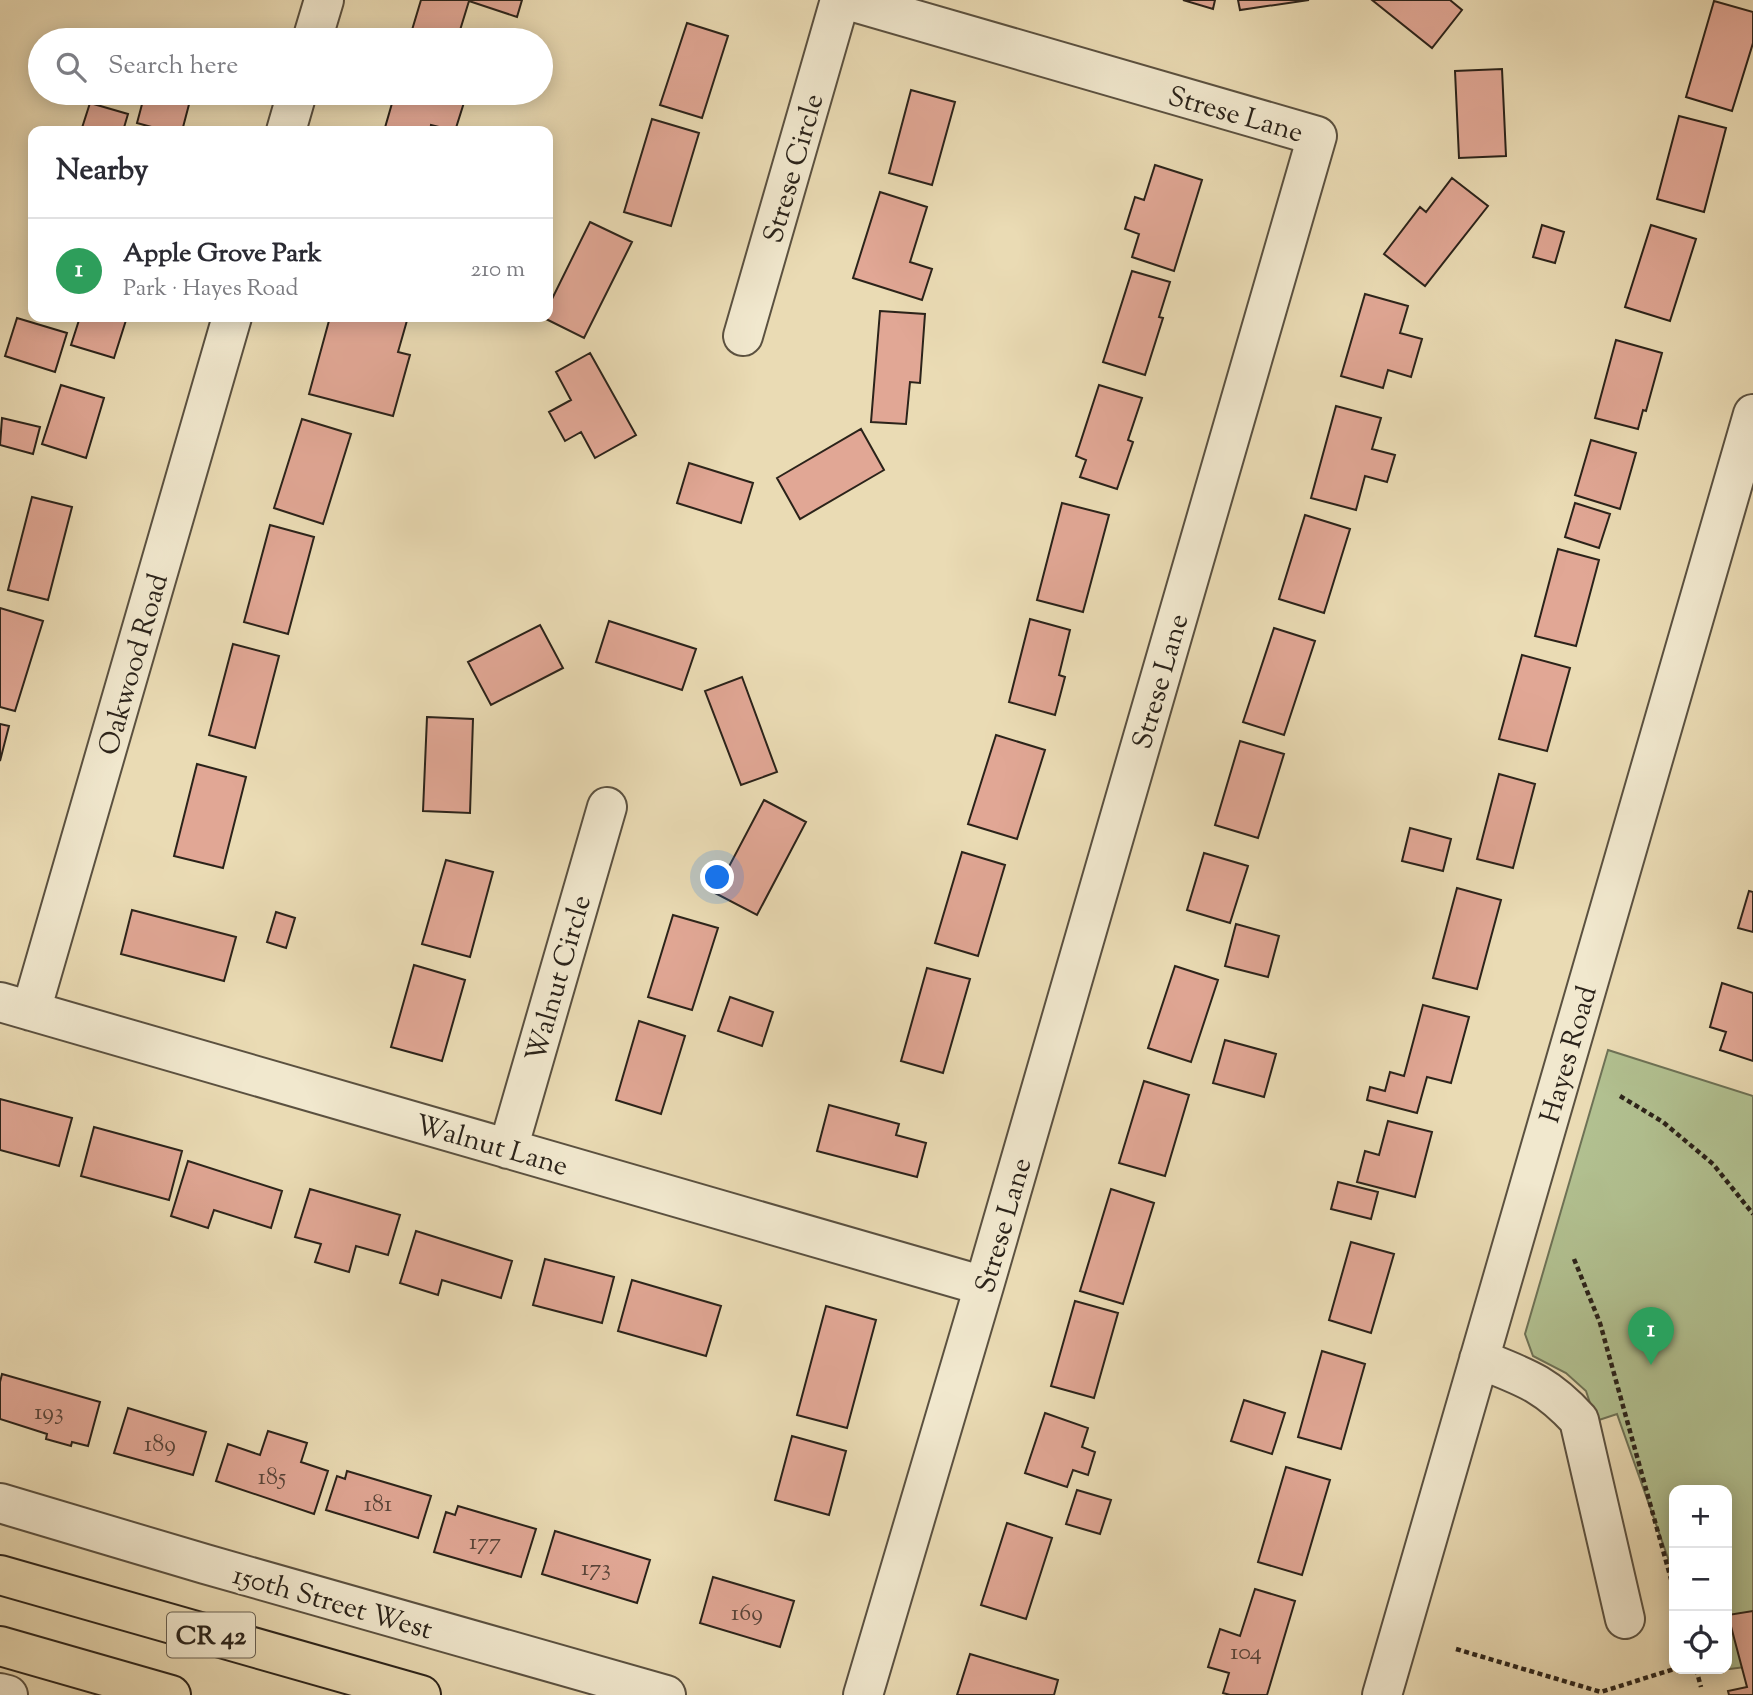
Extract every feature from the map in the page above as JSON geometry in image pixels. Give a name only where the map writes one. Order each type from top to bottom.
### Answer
[{"type":"highway","name":"CR 42","points":[[0,1575],[421,1695]]},
{"type":"highway","name":"CR 42","points":[[0,1646],[172,1695]]},
{"type":"street","points":[[316,28],[324,0]]},
{"type":"street","name":"Strese Circle","points":[[743,336],[840,0]]},
{"type":"street","name":"Strese Lane","points":[[847,0],[1317,136],[863,1695]]},
{"type":"street","points":[[287,126],[294,105]]},
{"type":"street","name":"Oakwood Road","points":[[16,1007],[230,322]]},
{"type":"street","name":"Hayes Road","points":[[1382,1695],[1753,414]]},
{"type":"street","name":"Walnut Circle","points":[[508,1149],[607,807]]},
{"type":"street","name":"Walnut Lane","points":[[16,1007],[984,1286]]},
{"type":"street","points":[[1479,1359],[1534,1381],[1558,1397],[1578,1420],[1625,1619]]},
{"type":"street","name":"150th Street West","points":[[0,1503],[666,1695]]},
{"type":"street","points":[[0,1693],[8,1695]]},
{"type":"path","points":[[1620,1096],[1663,1122],[1713,1164],[1753,1214]]},
{"type":"path","points":[[1574,1259],[1600,1323],[1669,1572]]},
{"type":"path","points":[[1456,1648],[1601,1692],[1669,1671]]},
{"type":"path","points":[[1697,1674],[1701,1687]]},
{"type":"green space","points":[[1608,1050],[1753,1096],[1753,1666],[1732,1669],[1732,1485],[1669,1485],[1669,1561],[1617,1414],[1596,1421],[1586,1391],[1566,1373],[1533,1356],[1525,1334]]},
{"type":"building","points":[[421,0],[522,0],[517,17],[469,1],[461,28],[413,28]]},
{"type":"building","points":[[1183,0],[1215,0],[1213,9]]},
{"type":"building","points":[[1238,0],[1309,0],[1240,10]]},
{"type":"building","points":[[1372,0],[1450,0],[1462,10],[1432,48]]},
{"type":"building","points":[[1714,1],[1753,12],[1753,43],[1732,111],[1686,97]]},
{"type":"building","points":[[687,23],[728,36],[702,118],[660,105]]},
{"type":"building","points":[[1502,69],[1506,156],[1459,158],[1455,71]]},
{"type":"building","points":[[911,90],[955,102],[932,185],[889,173]]},
{"type":"building","points":[[89,105],[128,114],[124,126],[83,126]]},
{"type":"building","points":[[142,105],[189,105],[183,126],[148,126],[137,123]]},
{"type":"building","points":[[392,105],[463,105],[457,126],[385,126]]},
{"type":"building","points":[[1679,116],[1726,128],[1704,212],[1657,199]]},
{"type":"building","points":[[652,119],[699,133],[671,226],[624,212]]},
{"type":"building","points":[[1155,165],[1202,180],[1174,271],[1132,257],[1139,234],[1125,229],[1135,197],[1144,200]]},
{"type":"building","points":[[1452,178],[1488,206],[1425,286],[1384,254],[1420,207],[1426,212]]},
{"type":"building","points":[[880,192],[927,207],[910,262],[932,269],[922,300],[853,278]]},
{"type":"building","points":[[590,222],[632,242],[584,338],[552,322],[553,297]]},
{"type":"building","points":[[1542,225],[1564,232],[1555,263],[1533,257]]},
{"type":"building","points":[[1651,225],[1696,239],[1670,321],[1625,307]]},
{"type":"building","points":[[1132,271],[1170,282],[1159,317],[1163,318],[1145,375],[1103,362]]},
{"type":"building","points":[[1365,294],[1408,306],[1400,333],[1422,339],[1411,377],[1388,370],[1383,388],[1341,376]]},
{"type":"building","points":[[880,311],[925,314],[920,383],[910,382],[906,424],[871,422]]},
{"type":"building","points":[[17,318],[67,333],[55,372],[5,356]]},
{"type":"building","points":[[78,322],[125,322],[114,358],[71,345]]},
{"type":"building","points":[[329,322],[407,322],[398,352],[410,355],[393,416],[309,394]]},
{"type":"building","points":[[1616,340],[1662,353],[1646,411],[1643,410],[1638,429],[1595,418]]},
{"type":"building","points":[[590,353],[636,435],[595,458],[581,432],[565,441],[549,412],[571,400],[556,372]]},
{"type":"building","points":[[61,385],[104,398],[86,458],[42,444]]},
{"type":"building","points":[[1099,385],[1142,398],[1128,440],[1133,442],[1117,489],[1080,477],[1086,460],[1076,456]]},
{"type":"building","points":[[1336,406],[1381,418],[1372,449],[1395,455],[1387,482],[1365,476],[1356,510],[1311,498]]},
{"type":"building","points":[[2,418],[40,427],[33,454],[0,445]]},
{"type":"building","points":[[302,419],[351,434],[323,524],[274,508]]},
{"type":"building","points":[[861,429],[884,470],[800,519],[777,478]]},
{"type":"building","points":[[1591,440],[1636,453],[1620,509],[1575,495]]},
{"type":"building","points":[[689,463],[753,483],[741,523],[677,503]]},
{"type":"building","points":[[32,497],[72,507],[48,600],[8,590]]},
{"type":"building","points":[[1062,503],[1109,515],[1083,612],[1037,600]]},
{"type":"building","points":[[1575,503],[1610,514],[1599,548],[1565,537]]},
{"type":"building","points":[[1305,515],[1350,529],[1324,613],[1279,599]]},
{"type":"building","points":[[270,525],[314,537],[288,634],[244,622]]},
{"type":"building","points":[[1558,549],[1599,560],[1576,646],[1535,636]]},
{"type":"building","points":[[0,608],[43,621],[15,711],[0,707]]},
{"type":"building","points":[[1030,619],[1070,630],[1059,675],[1065,677],[1055,715],[1009,702]]},
{"type":"building","points":[[609,621],[696,649],[682,690],[596,662]]},
{"type":"building","points":[[540,625],[563,668],[491,705],[468,662]]},
{"type":"building","points":[[1274,628],[1315,641],[1284,735],[1243,722]]},
{"type":"building","points":[[233,644],[279,656],[255,748],[209,735]]},
{"type":"building","points":[[1522,655],[1570,668],[1547,751],[1499,739]]},
{"type":"building","points":[[742,677],[777,772],[741,785],[705,691]]},
{"type":"building","points":[[427,717],[473,719],[470,813],[423,811]]},
{"type":"building","points":[[0,724],[9,726],[0,761]]},
{"type":"building","points":[[996,735],[1045,750],[1017,839],[968,824]]},
{"type":"building","points":[[1240,741],[1284,754],[1258,838],[1215,825]]},
{"type":"building","points":[[197,764],[246,777],[223,868],[174,856]]},
{"type":"building","points":[[1499,774],[1535,784],[1513,868],[1477,859]]},
{"type":"building","points":[[764,800],[806,822],[757,915],[715,893]]},
{"type":"building","points":[[1410,828],[1451,839],[1443,871],[1402,861]]},
{"type":"building","points":[[962,852],[1005,865],[978,956],[935,943]]},
{"type":"building","points":[[1204,853],[1248,866],[1230,923],[1187,910]]},
{"type":"building","points":[[446,860],[493,872],[470,957],[422,944]]},
{"type":"building","points":[[1457,888],[1501,900],[1477,989],[1433,978]]},
{"type":"building","points":[[1749,891],[1753,892],[1753,932],[1738,928]]},
{"type":"building","points":[[132,910],[236,937],[224,981],[121,954]]},
{"type":"building","points":[[276,912],[295,918],[286,948],[267,942]]},
{"type":"building","points":[[673,915],[718,928],[692,1010],[648,997]]},
{"type":"building","points":[[1236,924],[1279,936],[1268,977],[1225,966]]},
{"type":"building","points":[[414,965],[465,980],[442,1061],[391,1047]]},
{"type":"building","points":[[1175,966],[1218,980],[1191,1062],[1148,1048]]},
{"type":"building","points":[[927,968],[970,979],[943,1073],[901,1061]]},
{"type":"building","points":[[1722,983],[1753,993],[1753,1061],[1720,1050],[1726,1032],[1710,1027]]},
{"type":"building","points":[[730,997],[773,1012],[762,1046],[718,1031]]},
{"type":"building","points":[[1423,1005],[1469,1017],[1451,1083],[1427,1077],[1417,1113],[1367,1100],[1370,1087],[1385,1091],[1390,1072],[1404,1076]]},
{"type":"building","points":[[639,1021],[685,1036],[661,1114],[616,1100]]},
{"type":"building","points":[[1225,1040],[1276,1054],[1264,1097],[1213,1083]]},
{"type":"building","points":[[1144,1081],[1189,1095],[1165,1176],[1119,1163]]},
{"type":"building","points":[[0,1099],[72,1118],[59,1166],[0,1150]]},
{"type":"building","points":[[829,1105],[899,1124],[896,1135],[926,1143],[917,1177],[817,1151]]},
{"type":"building","points":[[1388,1121],[1432,1132],[1415,1197],[1357,1182],[1365,1151],[1379,1155]]},
{"type":"building","points":[[94,1127],[182,1151],[169,1200],[81,1176]]},
{"type":"building","points":[[188,1161],[282,1191],[271,1228],[214,1210],[208,1228],[171,1216]]},
{"type":"building","points":[[1338,1182],[1378,1192],[1371,1219],[1331,1209]]},
{"type":"building","points":[[310,1189],[400,1215],[388,1255],[356,1246],[349,1272],[315,1262],[321,1244],[295,1237]]},
{"type":"building","points":[[1111,1189],[1154,1203],[1123,1304],[1080,1291]]},
{"type":"building","points":[[416,1231],[512,1261],[501,1298],[442,1280],[438,1295],[400,1283]]},
{"type":"building","points":[[1351,1242],[1394,1254],[1371,1333],[1329,1320]]},
{"type":"building","points":[[545,1259],[614,1277],[602,1323],[533,1305]]},
{"type":"building","points":[[632,1280],[721,1306],[706,1356],[618,1331]]},
{"type":"building","points":[[1075,1301],[1118,1313],[1094,1398],[1051,1386]]},
{"type":"building","points":[[826,1306],[876,1320],[847,1428],[797,1415]]},
{"type":"building","points":[[1322,1351],[1365,1364],[1341,1449],[1298,1437]]},
{"type":"building","points":[[2,1374],[100,1402],[88,1446],[72,1442],[71,1446],[46,1439],[47,1434],[0,1419]]},
{"type":"building","points":[[1244,1400],[1285,1413],[1272,1454],[1231,1441]]},
{"type":"building","points":[[128,1408],[206,1432],[193,1475],[114,1453]]},
{"type":"building","points":[[1045,1413],[1088,1428],[1082,1447],[1095,1452],[1088,1475],[1073,1470],[1067,1487],[1025,1473]]},
{"type":"building","points":[[268,1431],[307,1443],[301,1462],[328,1471],[314,1514],[216,1481],[228,1444],[260,1455]]},
{"type":"building","points":[[792,1436],[846,1451],[829,1515],[775,1500]]},
{"type":"building","points":[[1286,1467],[1330,1480],[1302,1575],[1258,1562]]},
{"type":"building","points":[[347,1471],[431,1496],[418,1538],[326,1510],[337,1476],[345,1479]]},
{"type":"building","points":[[1077,1490],[1111,1500],[1100,1534],[1066,1524]]},
{"type":"building","points":[[458,1506],[536,1529],[521,1577],[434,1552],[446,1512],[455,1515]]},
{"type":"building","points":[[1007,1523],[1052,1538],[1026,1619],[981,1605]]},
{"type":"building","points":[[555,1531],[650,1560],[637,1603],[542,1574]]},
{"type":"building","points":[[713,1577],[794,1601],[780,1647],[700,1623]]},
{"type":"building","points":[[1255,1589],[1295,1601],[1267,1695],[1230,1695],[1223,1693],[1229,1673],[1208,1667],[1220,1629],[1240,1636]]},
{"type":"building","points":[[1753,1611],[1753,1695],[1729,1695],[1728,1691],[1747,1687],[1732,1630],[1732,1614]]},
{"type":"building","points":[[970,1654],[1058,1680],[1054,1695],[957,1695]]},
{"type":"place","name":"Apple Grove Park","points":[[1651,1365]]}]
